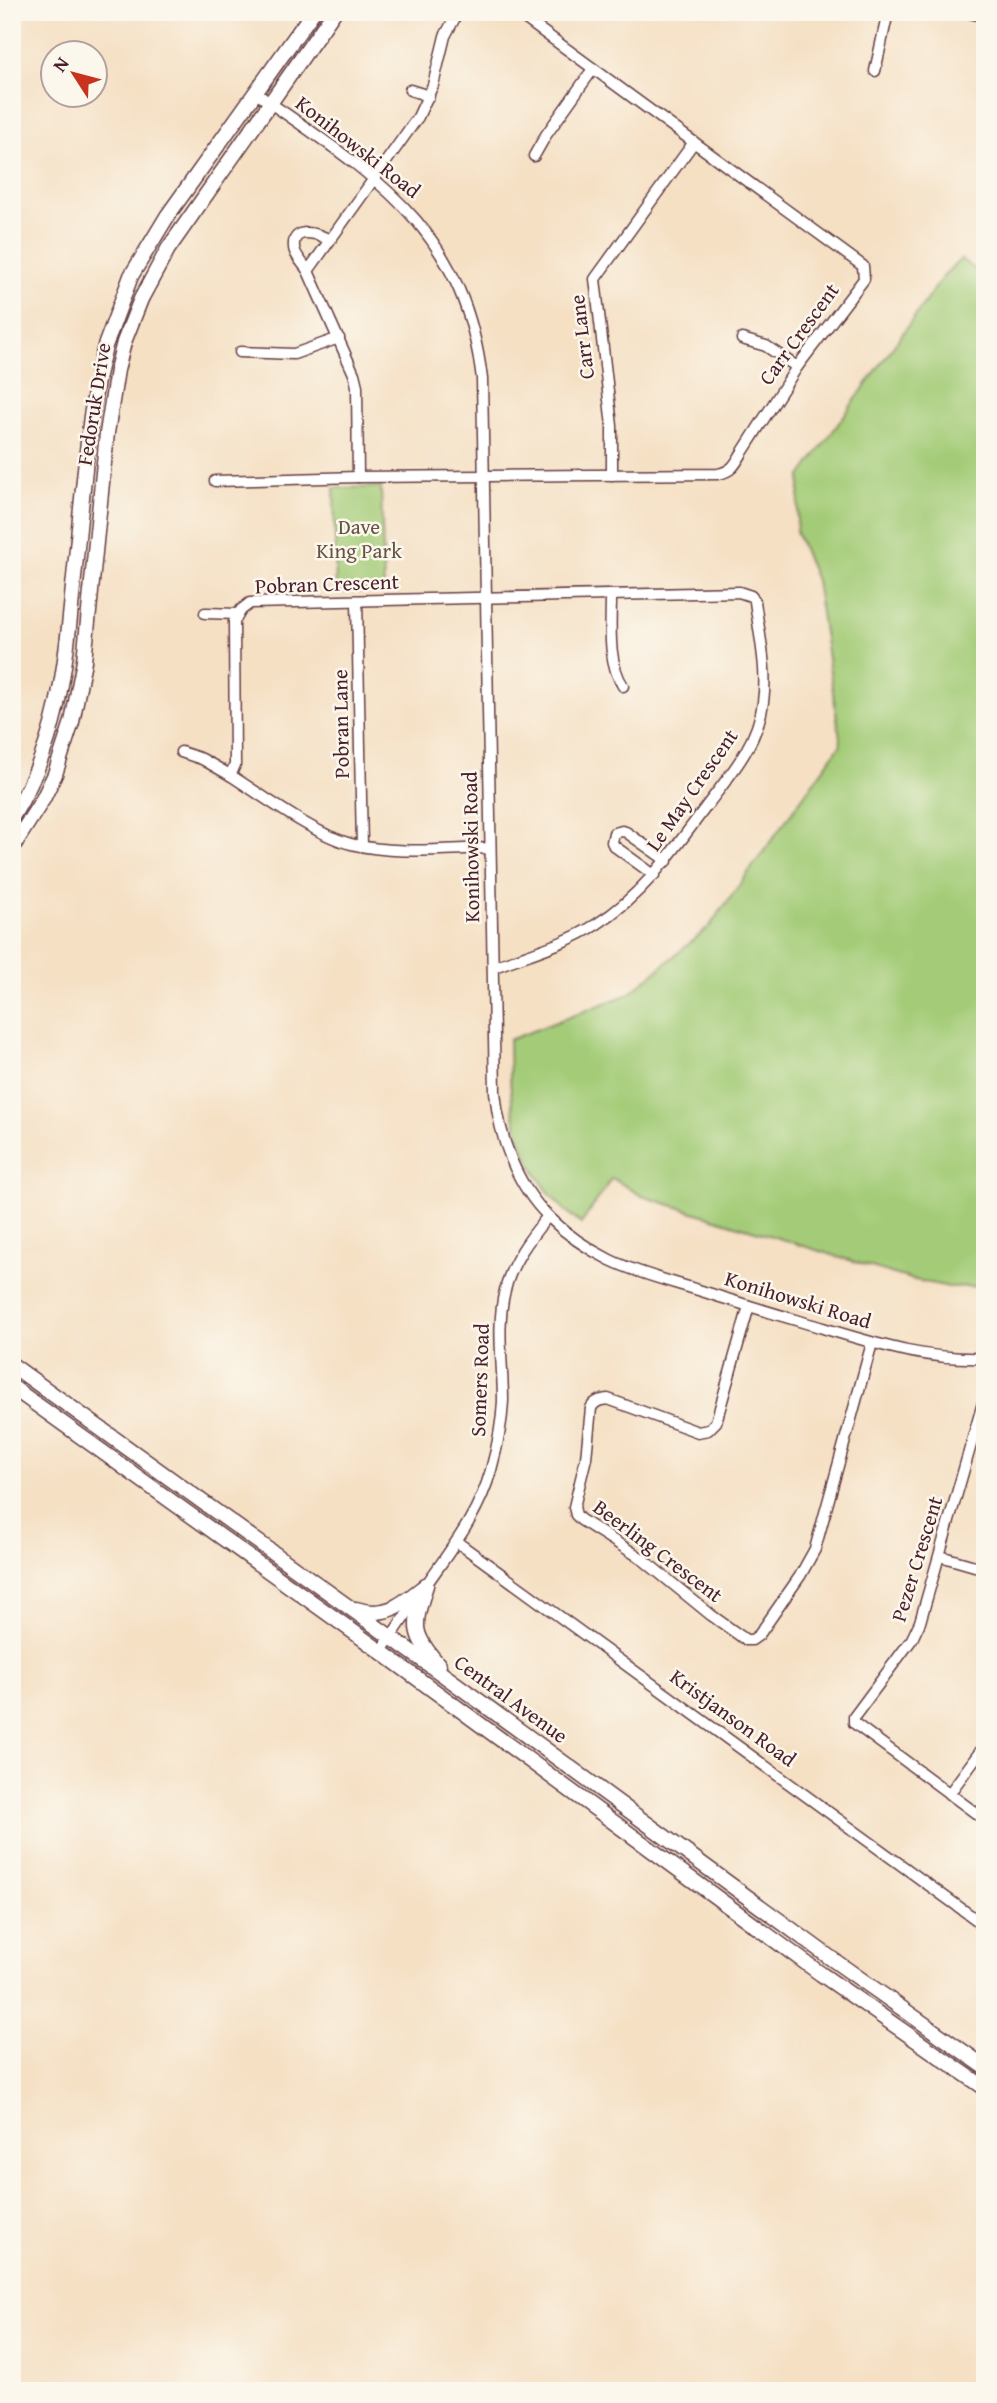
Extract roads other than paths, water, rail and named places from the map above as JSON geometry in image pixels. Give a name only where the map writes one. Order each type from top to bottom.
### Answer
[{"type":"main road","name":"Fedoruk Drive","points":[[12,817],[46,752],[60,701],[91,416],[98,375],[118,309],[131,276],[168,215],[313,12]]},
{"type":"main road","name":"Fedoruk Drive","points":[[12,848],[43,799],[55,774],[69,734],[78,696],[110,412],[124,342],[141,299],[168,249],[334,12]]},
{"type":"main road","name":"Central Avenue","points":[[12,1365],[985,2067]]},
{"type":"main road","name":"Central Avenue","points":[[12,1387],[821,1973],[985,2088]]},
{"type":"main road","points":[[349,1607],[364,1612],[384,1613],[426,1585]]},
{"type":"main road","points":[[426,1585],[418,1615],[417,1635],[425,1649],[456,1684]]},
{"type":"street","points":[[308,271],[416,121],[429,96],[445,36],[458,12]]},
{"type":"street","name":"Carr Crescent","points":[[215,481],[728,472],[735,467],[797,367],[864,279],[863,265],[516,12]]},
{"type":"street","points":[[875,71],[888,12]]},
{"type":"street","points":[[966,12],[985,17]]},
{"type":"street","points":[[534,156],[593,69]]},
{"type":"street","points":[[410,90],[429,96]]},
{"type":"street","name":"Konihowski Road","points":[[256,93],[374,179],[411,212],[429,234],[452,273],[468,308],[482,379],[497,1112],[506,1150],[525,1186],[548,1216],[580,1242],[611,1261],[749,1306],[913,1354],[949,1359],[985,1357]]},
{"type":"street","name":"Carr Lane","points":[[612,475],[612,426],[595,279],[694,142]]},
{"type":"street","points":[[329,240],[323,235],[308,232],[295,240],[294,247],[351,364],[357,386],[358,477]]},
{"type":"street","points":[[240,352],[294,354],[339,338]]},
{"type":"street","points":[[742,339],[766,346],[797,367]]},
{"type":"street","name":"Le May Crescent","points":[[485,598],[740,592],[751,596],[755,601],[764,690],[757,730],[744,756],[667,861],[640,890],[595,925],[578,934],[494,967]]},
{"type":"street","points":[[611,596],[612,657],[623,686]]},
{"type":"street","name":"Pobran Crescent","points":[[230,775],[235,765],[234,622],[250,603],[485,598]]},
{"type":"street","name":"Pobran Lane","points":[[357,602],[362,846]]},
{"type":"street","points":[[205,613],[238,614]]},
{"type":"street","points":[[181,752],[230,775],[329,837],[377,849],[490,848]]},
{"type":"street","points":[[654,875],[614,846],[614,834],[617,831],[626,832],[667,861]]},
{"type":"street","name":"Somers Road","points":[[380,1651],[457,1542],[491,1473],[503,1403],[501,1327],[505,1289],[528,1240],[548,1216]]},
{"type":"street","name":"Beerling Crescent","points":[[749,1306],[716,1422],[708,1430],[698,1432],[608,1399],[593,1404],[586,1458],[574,1507],[581,1520],[642,1558],[711,1615],[747,1640],[759,1635],[800,1576],[815,1549],[872,1343]]},
{"type":"street","name":"Pezer Crescent","points":[[985,1396],[920,1622],[912,1639],[854,1717],[853,1723],[985,1820]]},
{"type":"street","name":"Kristjanson Road","points":[[457,1542],[985,1926]]},
{"type":"street","points":[[940,1556],[985,1569]]},
{"type":"street","points":[[949,1794],[985,1745]]},
{"type":"park label","name":"Dave King Park","points":[[359,539]]}]
